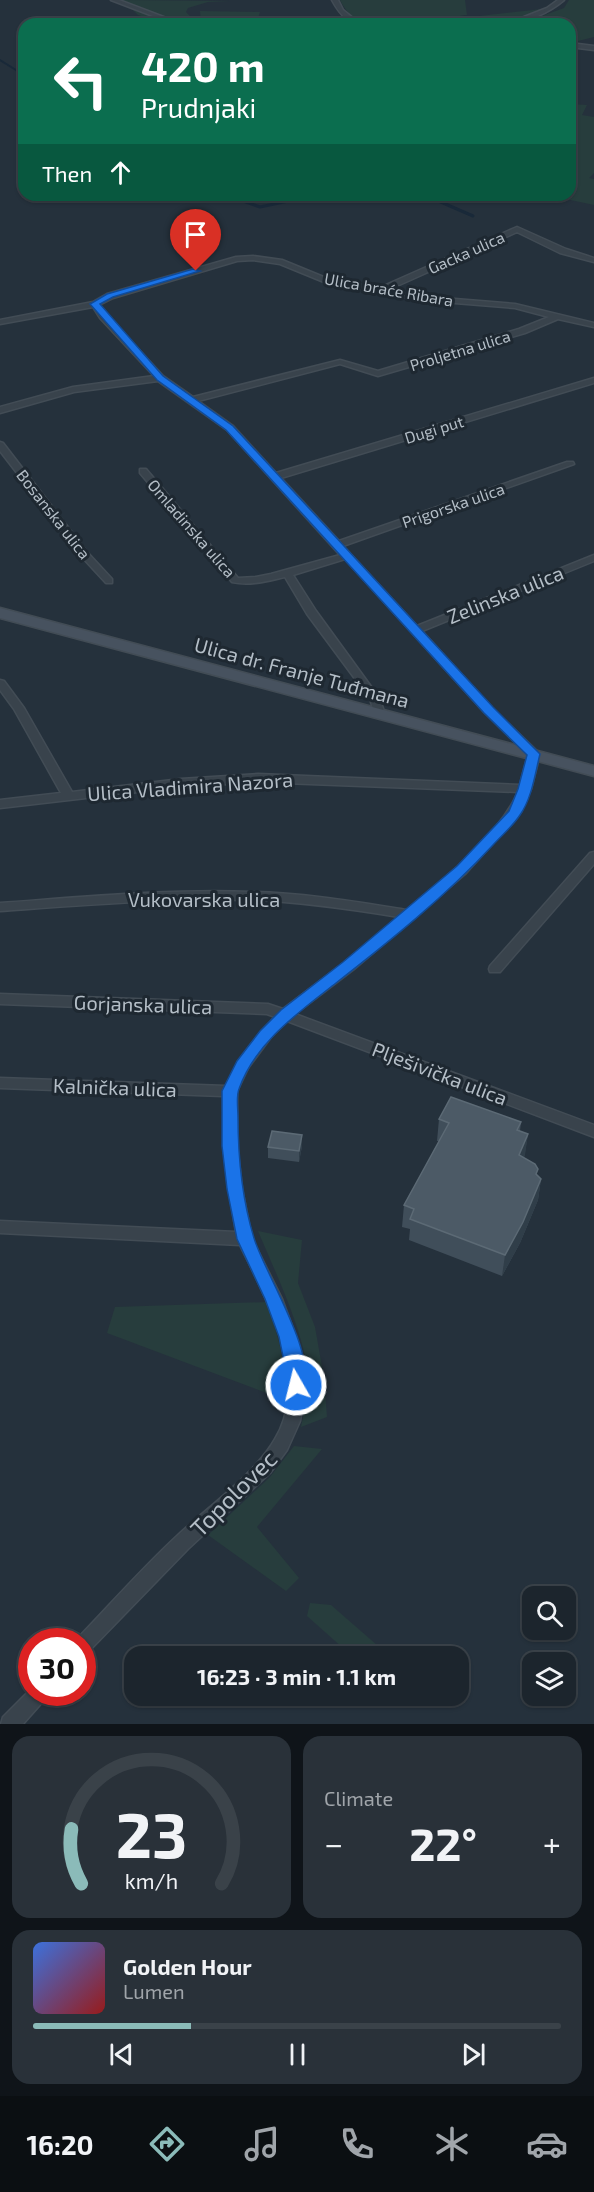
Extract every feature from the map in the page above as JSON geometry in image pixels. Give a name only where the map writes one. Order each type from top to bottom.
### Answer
[{"type":"main road","name":"Ulica dr. Franje Tuđmana","points":[[0,613],[594,771]]},
{"type":"street","points":[[114,0],[163,18]]},
{"type":"street","points":[[335,0],[341,11],[350,18]]},
{"type":"street","points":[[525,18],[549,9],[561,0]]},
{"type":"street","points":[[576,46],[594,48]]},
{"type":"street","name":"Gacka ulica","points":[[382,290],[517,230],[563,251],[594,260]]},
{"type":"street","name":"Ulica braće Ribara","points":[[0,322],[94,304],[110,296],[242,258],[282,262],[324,280],[418,298],[515,306],[594,325]]},
{"type":"street","points":[[94,304],[160,378],[230,428],[488,710],[534,754]]},
{"type":"street","name":"Proljetna ulica","points":[[192,400],[340,362],[351,363],[361,370],[378,374],[522,331],[557,316]]},
{"type":"street","points":[[0,410],[73,390],[160,378]]},
{"type":"street","name":"Dugi put","points":[[274,477],[594,380]]},
{"type":"street","name":"Bosanska ulica","points":[[0,445],[84,554],[109,581]]},
{"type":"street","name":"Prigorska ulica","points":[[336,545],[570,464]]},
{"type":"street","name":"Omladinska ulica","points":[[143,471],[235,580],[246,583],[346,556]]},
{"type":"street","name":"Zelinska ulica","points":[[416,630],[594,558]]},
{"type":"street","points":[[287,572],[311,612],[375,699],[380,715]]},
{"type":"street","points":[[0,683],[19,708],[68,796]]},
{"type":"street","name":"Topolovec","points":[[96,1632],[182,1543],[264,1468],[281,1445],[292,1420],[297,1372],[288,1337],[274,1299],[246,1239],[235,1189],[230,1146],[230,1091],[243,1065],[286,1014],[349,966],[470,861],[515,812],[525,789],[534,754]]},
{"type":"street","name":"Ulica Vladimira Nazora","points":[[0,804],[181,783],[258,777],[525,789]]},
{"type":"street","points":[[495,969],[594,856]]},
{"type":"street","name":"Vukovarska ulica","points":[[0,907],[168,896],[254,896],[339,904],[408,914]]},
{"type":"street","name":"Gorjanska ulica","points":[[0,999],[267,1009],[286,1014]]},
{"type":"street","name":"Plješivička ulica","points":[[286,1014],[594,1131]]},
{"type":"street","name":"Kalnička ulica","points":[[0,1083],[230,1091]]},
{"type":"street","points":[[0,1227],[246,1239]]},
{"type":"street","points":[[10,1724],[27,1706]]},
{"type":"green space","points":[[121,0],[230,1],[208,2],[188,8],[186,12],[192,18],[147,18],[138,15],[133,10],[136,6]]},
{"type":"green space","points":[[340,0],[465,0],[467,15],[444,18],[355,18]]},
{"type":"green space","points":[[569,0],[594,0],[594,37],[576,42],[576,18],[536,18],[564,8]]},
{"type":"green space","points":[[542,9],[517,18],[462,18]]},
{"type":"green space","points":[[200,11],[260,12],[258,18],[201,18]]},
{"type":"green space","points":[[576,104],[587,105],[582,115],[594,117],[594,173],[589,178],[594,179],[594,205],[575,201]]},
{"type":"green space","points":[[258,1231],[302,1240],[298,1283],[315,1327],[324,1378],[327,1417],[301,1427],[307,1386],[305,1355],[287,1301]]},
{"type":"green space","points":[[267,1302],[283,1362],[285,1400],[107,1333],[115,1307]]},
{"type":"green space","points":[[294,1446],[322,1449],[257,1527],[299,1578],[286,1591],[208,1535],[270,1477]]},
{"type":"green space","points":[[310,1603],[331,1605],[378,1646],[341,1646],[307,1616]]},
{"type":"building","points":[[451,1097],[521,1122],[517,1130],[528,1134],[519,1155],[535,1164],[538,1169],[536,1174],[541,1179],[523,1222],[505,1255],[410,1219],[414,1209],[404,1205],[449,1123],[439,1119]]},
{"type":"building","points":[[272,1131],[302,1135],[299,1151],[268,1147]]},
{"type":"waterway","points":[[0,60],[18,71]]},
{"type":"waterway","points":[[243,201],[260,207],[288,201]]},
{"type":"waterway","points":[[438,201],[473,216]]},
{"type":"route","points":[[196,271],[110,296],[94,304],[160,378],[230,428],[488,710],[534,754],[525,789],[515,812],[462,870],[349,966],[286,1014],[243,1065],[230,1091],[230,1146],[235,1189],[246,1239],[274,1299],[288,1337],[297,1372],[296,1385]]}]
